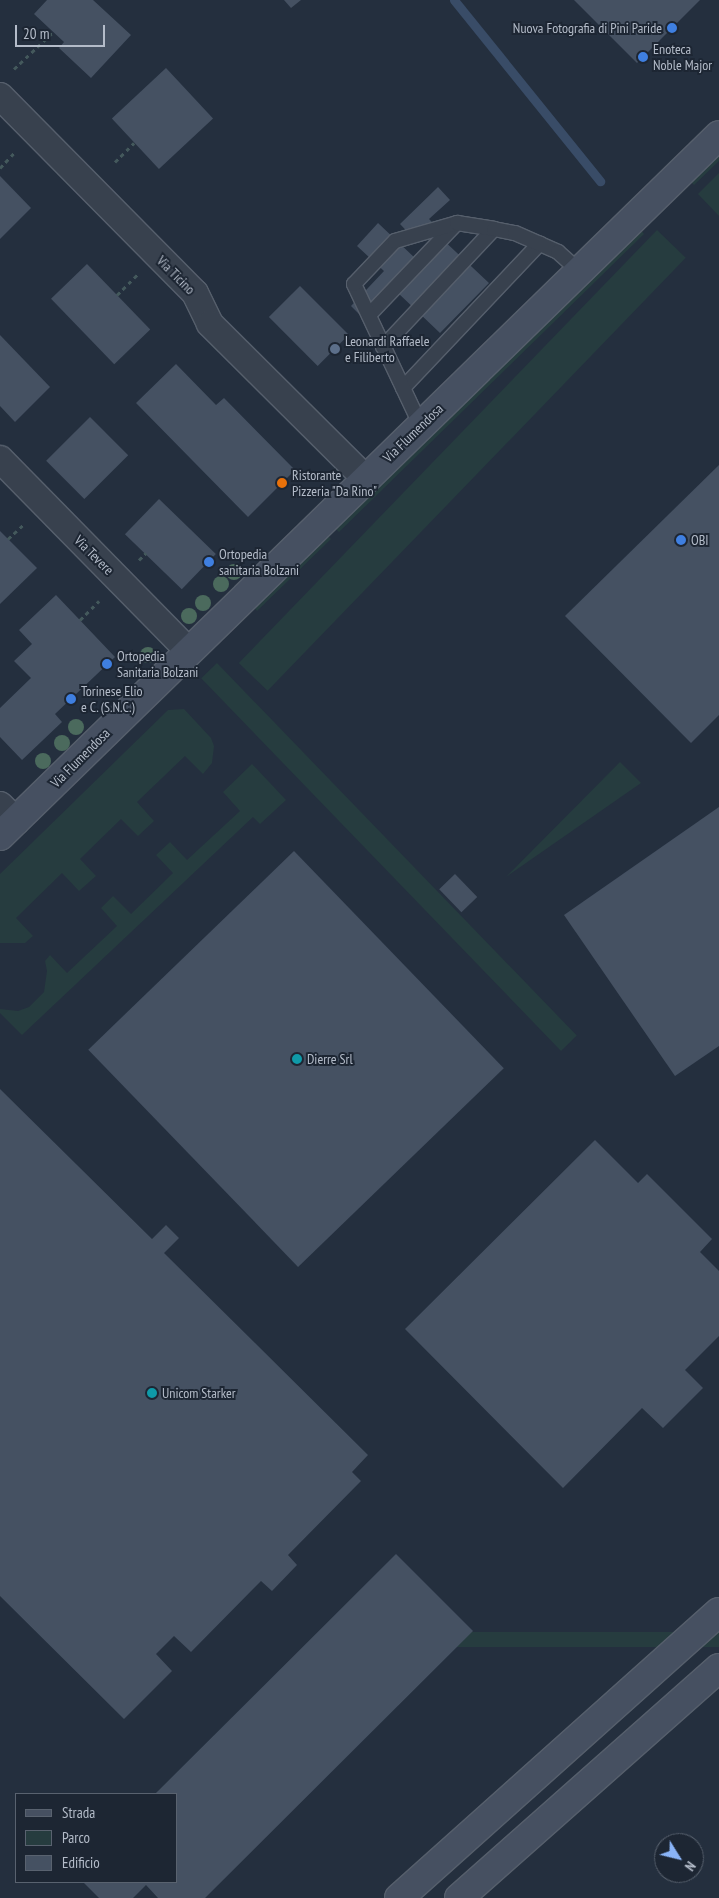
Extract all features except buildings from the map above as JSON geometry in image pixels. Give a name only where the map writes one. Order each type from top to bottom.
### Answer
[{"type":"street","name":"Via Ticino","points":[[0,96],[200,298],[210,324],[366,479]]},
{"type":"street","name":"Via Flumendosa","points":[[5,821],[189,651],[719,135]]},
{"type":"street","name":"Via Tevere","points":[[0,459],[189,651]]},
{"type":"street","points":[[399,1898],[719,1612]]},
{"type":"street","points":[[459,1898],[719,1668]]},
{"type":"lane","points":[[421,426],[354,284],[395,241],[456,223],[494,229],[515,233],[540,243],[558,252],[579,271]]},
{"type":"lane","points":[[369,315],[456,223]]},
{"type":"lane","points":[[384,347],[494,229]]},
{"type":"lane","points":[[403,388],[540,243]]},
{"type":"path","points":[[14,69],[53,32]]},
{"type":"path","points":[[115,162],[134,143]]},
{"type":"path","points":[[0,168],[20,148]]},
{"type":"path","points":[[117,295],[141,271]]},
{"type":"path","points":[[8,539],[30,518]]},
{"type":"path","points":[[80,620],[105,595]]},
{"type":"green space","points":[[719,154],[719,161],[694,185],[691,182]]},
{"type":"green space","points":[[719,173],[719,216],[698,194]]},
{"type":"green space","points":[[641,230],[644,234],[339,532],[336,529]]},
{"type":"green space","points":[[657,230],[686,258],[268,691],[239,663]]},
{"type":"green space","points":[[328,536],[331,539],[257,611],[254,607]]},
{"type":"green space","points":[[217,663],[577,1036],[561,1051],[201,678]]},
{"type":"green space","points":[[184,709],[211,738],[214,746],[212,763],[203,774],[185,756],[137,802],[154,821],[138,836],[121,819],[80,859],[96,876],[79,891],[62,873],[16,918],[33,936],[25,943],[0,943],[0,874],[168,710]]},
{"type":"green space","points":[[620,762],[641,783],[506,877]]},
{"type":"green space","points":[[252,764],[286,800],[260,824],[253,817],[22,1035],[0,1013],[0,1009],[18,1011],[29,1007],[44,992],[47,971],[45,961],[50,955],[67,973],[117,926],[101,908],[113,896],[131,914],[173,873],[156,855],[170,842],[187,860],[240,811],[223,792]]},
{"type":"green space","points":[[319,1632],[719,1632],[719,1647],[319,1647]]},
{"type":"waterway","points":[[454,0],[600,181]]},
{"type":"place","name":"Nuova Fotografia di Pini Paride","points":[[672,28]]},
{"type":"place","name":"Enoteca Noble Major","points":[[643,57]]},
{"type":"place","name":"Leonardi Raffaele e Filiberto","points":[[335,349]]},
{"type":"place","name":"Ristorante Pizzeria \"Da Rino\"","points":[[282,483]]},
{"type":"place","name":"OBI","points":[[681,540]]},
{"type":"place","name":"Ortopedia sanitaria Bolzani","points":[[209,562]]},
{"type":"place","name":"Ortopedia Sanitaria Bolzani","points":[[107,664]]},
{"type":"place","name":"Torinese Elio e C. (S.N.C.)","points":[[71,699]]},
{"type":"place","name":"Dierre Srl","points":[[297,1059]]},
{"type":"place","name":"Unicom Starker","points":[[152,1393]]}]
